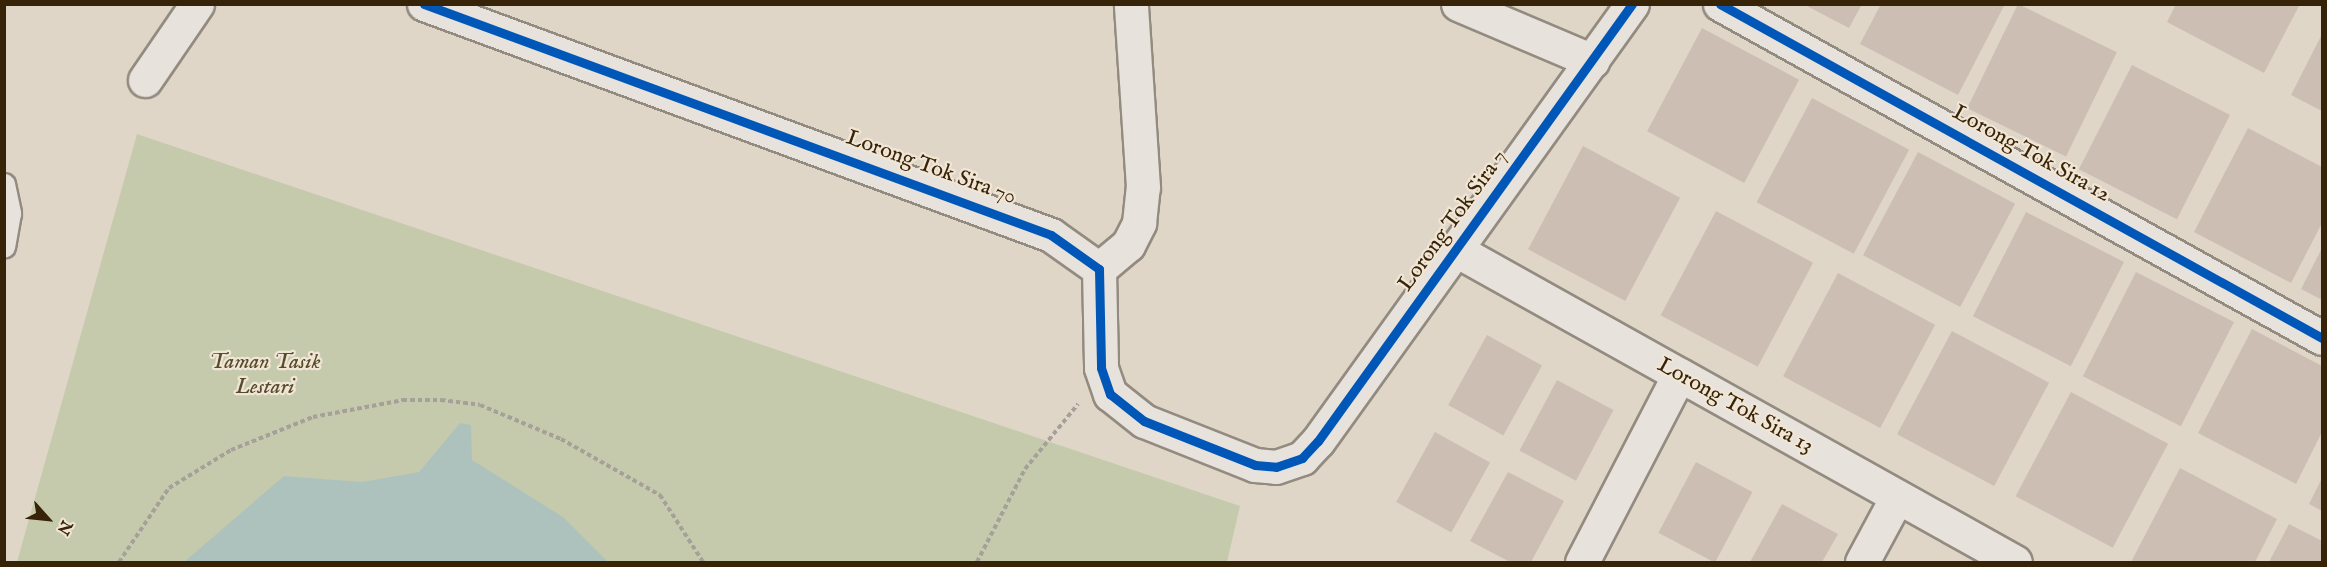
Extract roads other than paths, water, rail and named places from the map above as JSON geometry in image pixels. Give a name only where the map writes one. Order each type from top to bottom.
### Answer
[{"type":"street","points":[[145,80],[197,4]]},
{"type":"street","name":"Lorong Tok Sira 70","points":[[424,4],[974,203],[1051,235],[1099,269]]},
{"type":"street","points":[[1099,269],[1128,245],[1139,223],[1143,188],[1131,4]]},
{"type":"street","points":[[1458,4],[1592,61]]},
{"type":"street","name":"Lorong Tok Sira 7","points":[[1099,269],[1101,368],[1110,394],[1144,421],[1255,465],[1302,459],[1456,250],[1632,4]]},
{"type":"street","name":"Lorong Tok Sira 12","points":[[1720,4],[2322,338]]},
{"type":"street","name":"Lorong Tok Sira 13","points":[[1456,250],[2015,562]]},
{"type":"street","points":[[1582,562],[1679,375]]},
{"type":"street","points":[[1862,562],[1897,497]]},
{"type":"lane","points":[[4,184],[10,213],[4,246]]},
{"type":"park label","name":"Taman Tasik Lestari","points":[[265,374]]}]
